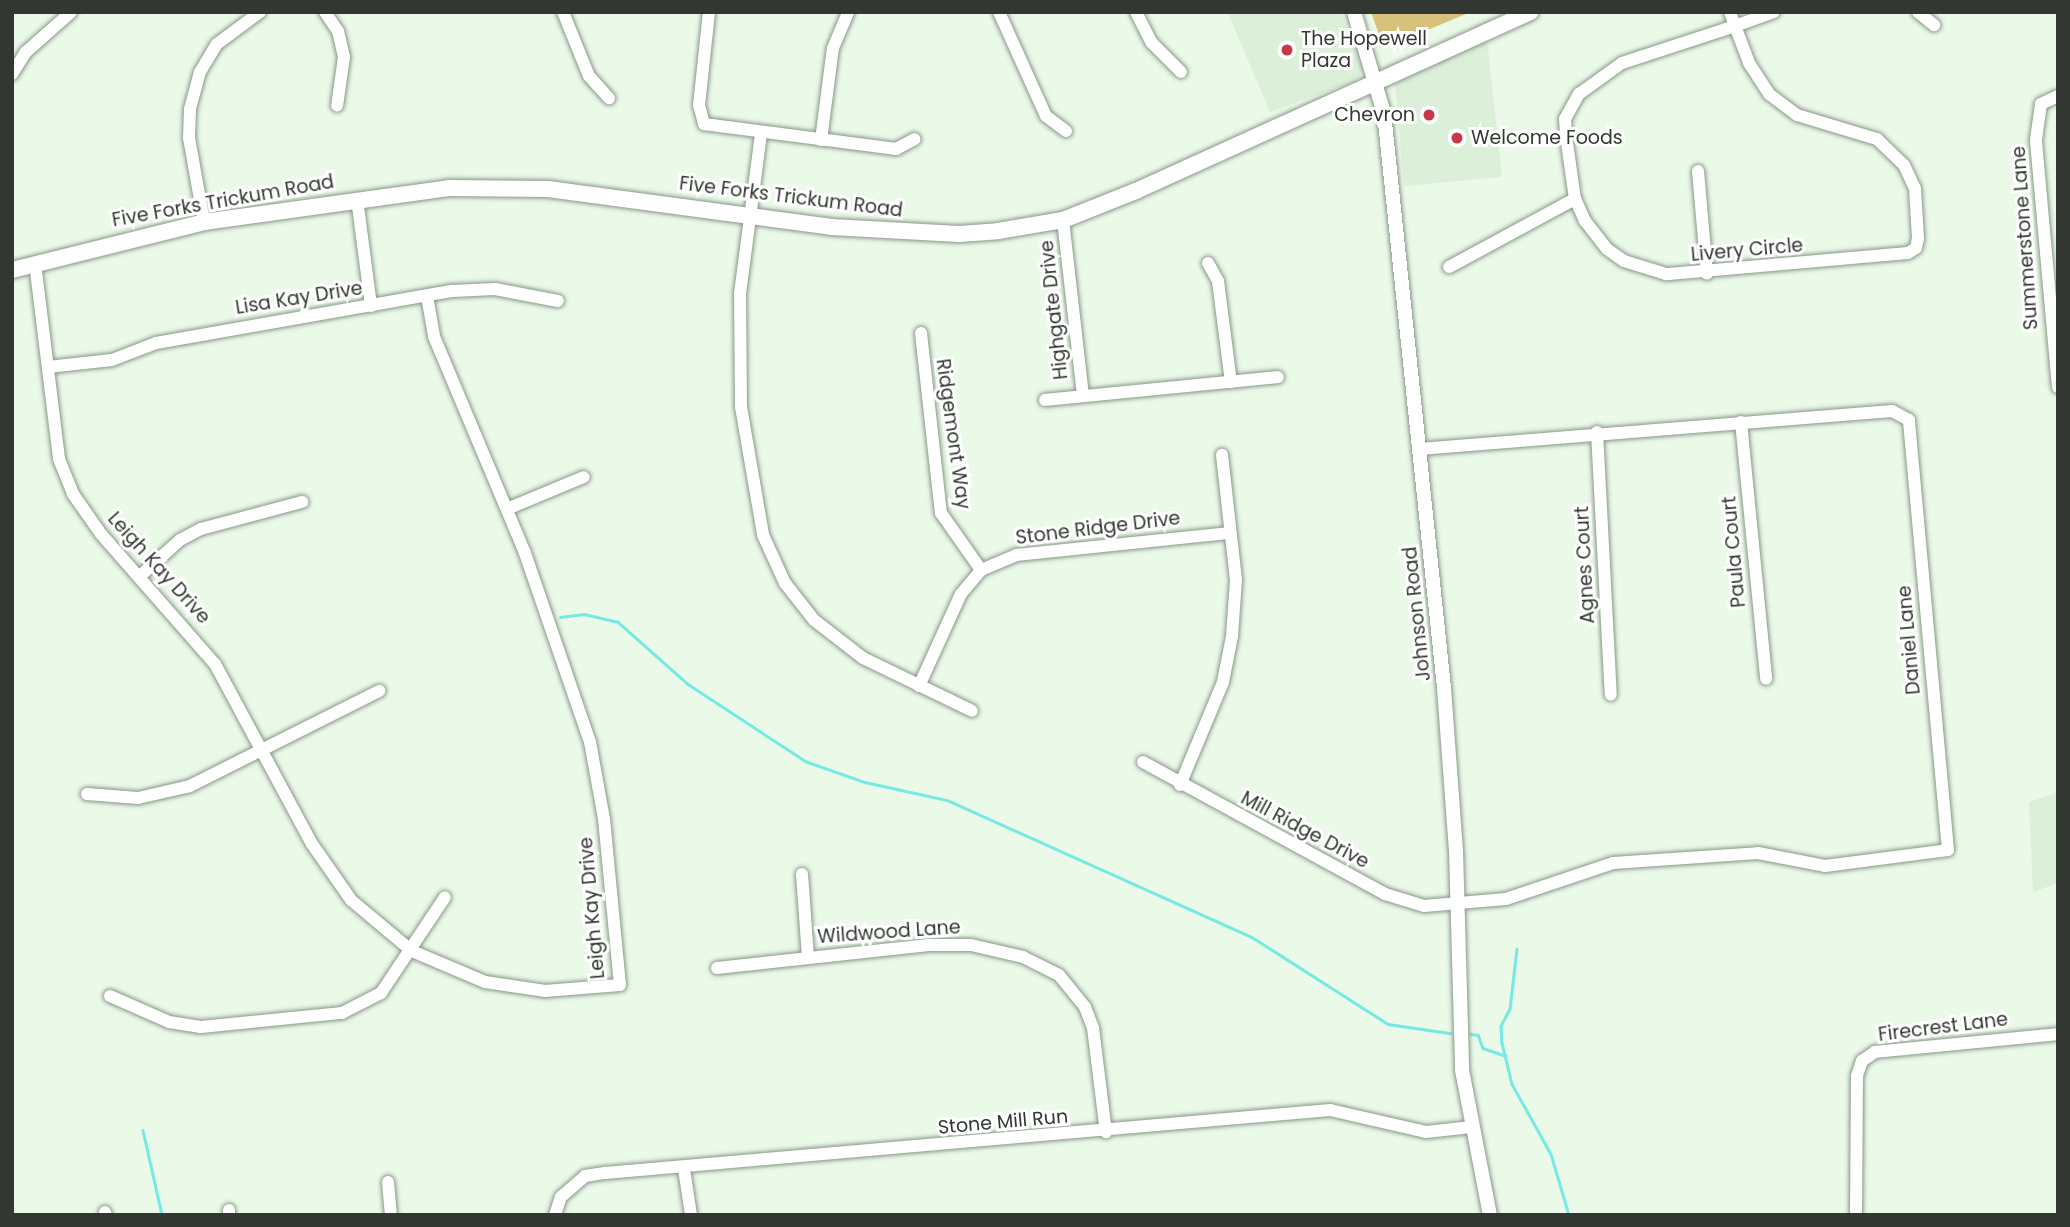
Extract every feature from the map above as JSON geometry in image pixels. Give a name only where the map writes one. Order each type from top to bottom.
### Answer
[{"type":"main road","name":"Five Forks Trickum Road","points":[[12,270],[204,222],[414,190],[502,187],[751,215],[831,227],[959,234],[1063,220],[1136,191],[1530,12]]},
{"type":"street","points":[[12,74],[26,52],[71,12]]},
{"type":"street","points":[[204,222],[189,138],[190,109],[200,72],[217,44],[260,12]]},
{"type":"street","points":[[325,12],[338,31],[344,57],[337,106]]},
{"type":"street","points":[[563,12],[589,76],[610,98]]},
{"type":"street","points":[[709,12],[699,116],[704,124],[761,134],[896,149],[915,139]]},
{"type":"street","points":[[821,140],[833,48],[848,12]]},
{"type":"street","points":[[999,12],[1046,116],[1066,131]]},
{"type":"street","points":[[1136,12],[1152,43],[1181,72]]},
{"type":"street","name":"Johnson Road","points":[[1354,12],[1377,80],[1420,449],[1444,688],[1457,904],[1462,1062],[1490,1215]]},
{"type":"street","name":"Livery Circle","points":[[1730,12],[1735,26],[1749,63],[1769,94],[1797,115],[1887,145],[1904,165],[1915,189],[1918,238],[1916,248],[1908,253],[1707,274],[1666,274],[1624,261],[1607,250],[1585,222],[1575,199],[1565,119],[1579,94],[1622,63],[1735,26],[1774,12]]},
{"type":"street","points":[[1918,12],[1934,25]]},
{"type":"street","name":"Summerstone Lane","points":[[2058,96],[2041,104],[2036,141],[2058,387]]},
{"type":"street","points":[[761,134],[740,294],[741,407],[763,535],[785,583],[814,620],[863,658],[972,711]]},
{"type":"street","points":[[1698,171],[1707,274]]},
{"type":"street","points":[[357,199],[371,306]]},
{"type":"street","points":[[1449,267],[1575,199]]},
{"type":"street","name":"Highgate Drive","points":[[1063,220],[1083,396]]},
{"type":"street","name":"Leigh Kay Drive","points":[[35,263],[56,444],[66,481],[89,519],[215,664],[330,872],[366,915],[412,951],[458,972],[507,987],[545,991],[620,985],[604,819],[590,742],[568,669],[507,509],[434,336],[427,296]]},
{"type":"street","points":[[1208,263],[1218,281],[1231,382]]},
{"type":"street","name":"Lisa Kay Drive","points":[[48,367],[111,360],[156,343],[427,296],[495,289],[558,301]]},
{"type":"street","name":"Ridgemont Way","points":[[921,333],[941,513],[981,570]]},
{"type":"street","points":[[1045,400],[1278,377]]},
{"type":"street","name":"Daniel Lane","points":[[1420,449],[1597,432],[1892,411],[1909,420],[1948,850],[1825,866],[1758,853],[1614,863],[1506,899],[1457,904]]},
{"type":"street","name":"Paula Court","points":[[1741,422],[1766,679]]},
{"type":"street","name":"Agnes Court","points":[[1597,432],[1611,695]]},
{"type":"street","points":[[1180,785],[1223,682],[1232,635],[1236,580],[1228,533],[1222,455]]},
{"type":"street","points":[[507,509],[584,477]]},
{"type":"street","points":[[140,576],[180,540],[201,528],[302,502]]},
{"type":"street","name":"Stone Ridge Drive","points":[[919,686],[961,594],[981,570],[1016,555],[1228,533]]},
{"type":"street","points":[[87,794],[114,799],[171,792],[379,691]]},
{"type":"street","name":"Mill Ridge Drive","points":[[1143,762],[1180,785],[1403,903],[1457,904]]},
{"type":"street","points":[[803,874],[808,958]]},
{"type":"street","points":[[110,996],[169,1023],[201,1027],[325,1016],[356,1009],[382,993],[445,897]]},
{"type":"street","name":"Wildwood Lane","points":[[717,968],[929,945],[971,945],[1041,965],[1072,988],[1093,1028],[1106,1132]]},
{"type":"street","name":"Firecrest Lane","points":[[1856,1215],[1857,1076],[1862,1061],[1875,1052],[2058,1034]]},
{"type":"street","name":"Stone Mill Run","points":[[555,1215],[561,1197],[585,1176],[1106,1132],[1330,1110],[1418,1131],[1472,1127]]},
{"type":"street","points":[[684,1169],[691,1215]]},
{"type":"street","points":[[388,1182],[391,1215]]},
{"type":"shaded area","points":[[1340,12],[1363,62],[1360,75],[1353,82],[1270,112],[1228,13]]},
{"type":"shaded area","points":[[1371,12],[1471,12],[1391,45],[1382,43]]},
{"type":"shaded area","points":[[1487,40],[1502,177],[1404,186],[1395,84]]},
{"type":"shaded area","points":[[2058,792],[2058,883],[2033,892],[2029,802]]},
{"type":"waterway","points":[[560,617],[584,614],[618,622],[688,684],[805,761],[865,782],[947,800],[1252,937],[1388,1024],[1450,1033]]},
{"type":"waterway","points":[[1517,949],[1510,1009],[1501,1026],[1502,1043],[1512,1084],[1551,1154],[1569,1215]]},
{"type":"waterway","points":[[1471,1034],[1478,1035],[1483,1048],[1506,1056]]},
{"type":"waterway","points":[[143,1130],[162,1215]]},
{"type":"place","name":"The Hopewell Plaza","points":[[1287,50]]},
{"type":"place","name":"Chevron","points":[[1429,115]]},
{"type":"place","name":"Welcome Foods","points":[[1457,138]]}]
